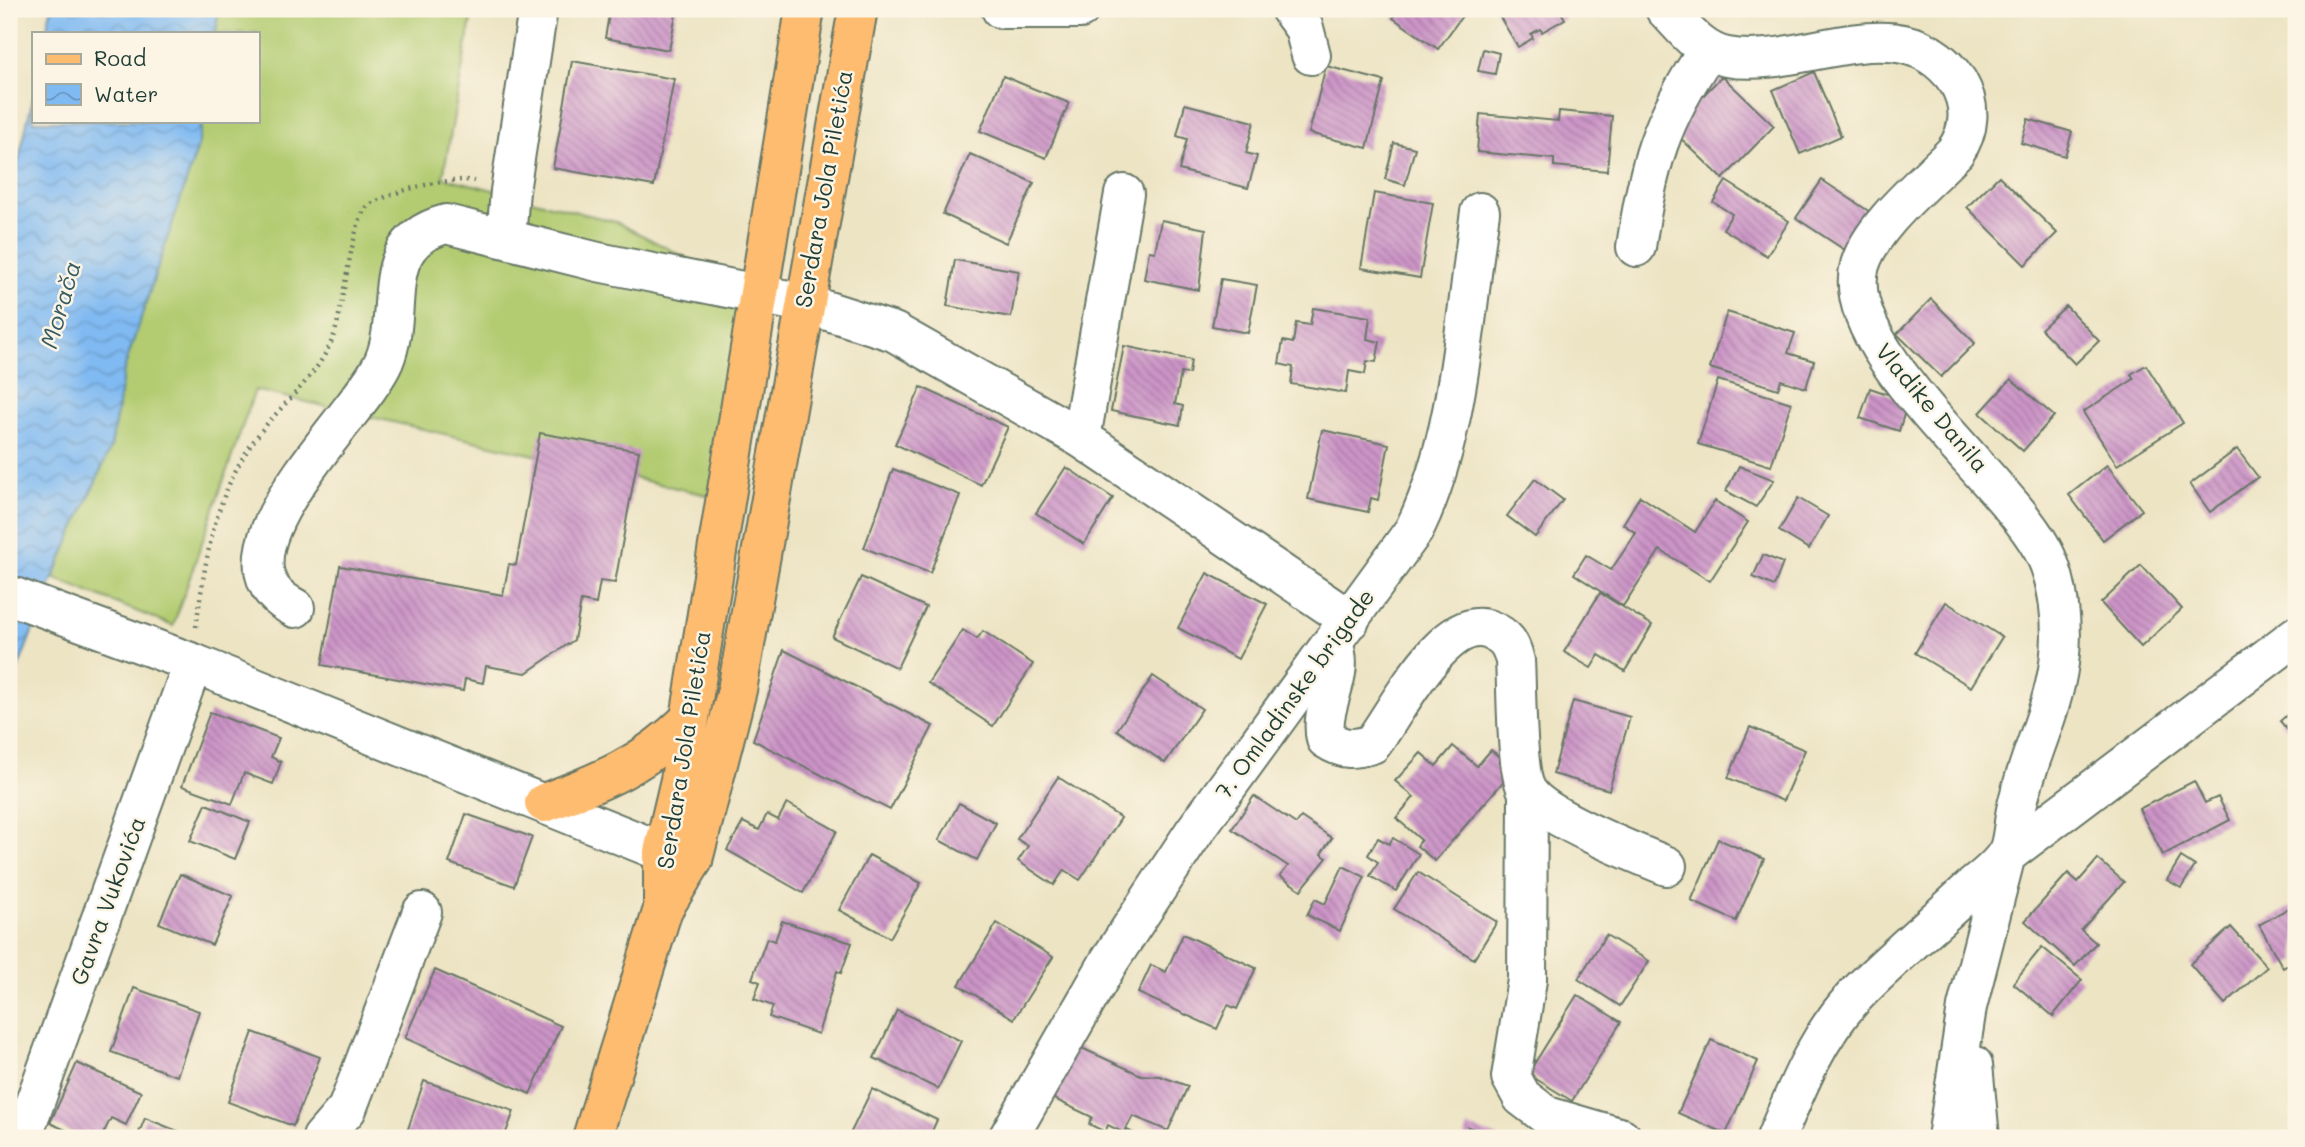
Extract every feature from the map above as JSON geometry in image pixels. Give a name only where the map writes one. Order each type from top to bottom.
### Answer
[{"type":"main road","name":"Serdara Jola Piletića","points":[[678,856],[680,780],[805,9]]},
{"type":"main road","name":"Serdara Jola Piletića","points":[[592,1138],[678,856],[737,690],[803,303],[858,9]]},
{"type":"main road","points":[[544,803],[626,770],[665,743],[689,720]]},
{"type":"street","points":[[506,238],[510,191],[538,9]]},
{"type":"street","points":[[1001,9],[1080,9]]},
{"type":"street","points":[[1290,9],[1304,28],[1311,55]]},
{"type":"street","points":[[1636,247],[1646,180],[1666,120],[1707,51],[1665,9]]},
{"type":"street","name":"Vladike Danila","points":[[1707,51],[1728,57],[1773,56],[1837,23],[1868,34],[1899,37],[1923,46],[1949,65],[1965,94],[1968,115],[1965,137],[1955,152],[1876,235],[1860,264],[1857,287],[1865,321],[1877,346],[1917,398],[2017,509],[2043,549],[2053,579],[2059,618],[2060,660],[2048,718],[2029,758],[1967,1007]]},
{"type":"street","points":[[1081,438],[1124,194]]},
{"type":"street","name":"7. Omladinske brigade","points":[[1008,1138],[1110,960],[1194,832],[1414,530],[1429,498],[1447,437],[1480,212]]},
{"type":"street","points":[[295,608],[278,597],[264,575],[261,558],[265,541],[292,490],[382,366],[395,323],[398,267],[406,247],[426,229],[446,224],[598,262],[757,296],[803,303],[894,332],[1081,438],[1342,632],[1338,668],[1323,724],[1326,739],[1342,749],[1356,749],[1372,744],[1426,664],[1449,639],[1467,629],[1485,628],[1500,634],[1511,645],[1515,661],[1521,774],[1528,793],[1527,980],[1511,1077],[1522,1097],[1547,1116],[1622,1138]]},
{"type":"street","points":[[9,595],[180,658],[678,856]]},
{"type":"street","points":[[1776,1138],[1814,1054],[1851,1000],[2007,855],[2296,636]]},
{"type":"street","name":"Gavra Vukovića","points":[[22,1138],[180,658]]},
{"type":"street","points":[[1528,793],[1542,807],[1622,848],[1667,866]]},
{"type":"street","points":[[322,1138],[347,1109],[422,912]]},
{"type":"street","points":[[1947,1138],[1967,1007]]},
{"type":"street","points":[[1967,1007],[1980,1138]]},
{"type":"path","points":[[180,658],[222,498],[266,425],[294,396],[332,339],[346,289],[356,230],[367,207],[406,192],[461,178],[510,191]]},
{"type":"green space","points":[[218,9],[473,9],[443,177],[616,222],[765,298],[724,499],[255,390],[173,626],[53,578],[111,447],[124,369],[198,146],[202,122],[259,122],[259,32],[216,32]]},
{"type":"water","points":[[51,9],[218,9],[216,32],[46,32]]},
{"type":"water","name":"Morača","points":[[32,101],[32,122],[202,122],[198,146],[124,369],[111,447],[53,578],[9,692],[9,202]]},
{"type":"building","points":[[610,9],[677,9],[669,50],[605,38]]},
{"type":"building","points":[[1400,9],[1467,9],[1438,49],[1393,18]]},
{"type":"building","points":[[1495,9],[1559,9],[1565,19],[1542,32],[1540,29],[1531,34],[1533,38],[1518,47]]},
{"type":"building","points":[[1483,49],[1499,53],[1495,74],[1478,71]]},
{"type":"building","points":[[572,61],[674,79],[654,186],[553,168]]},
{"type":"building","points":[[1326,66],[1384,81],[1367,148],[1309,133]]},
{"type":"building","points":[[1814,72],[1841,136],[1800,154],[1773,90]]},
{"type":"building","points":[[1003,76],[1069,103],[1046,158],[980,131]]},
{"type":"building","points":[[1722,76],[1774,126],[1723,179],[1671,129]]},
{"type":"building","points":[[1185,104],[1254,122],[1246,153],[1257,156],[1248,188],[1179,170],[1187,139],[1177,136]]},
{"type":"building","points":[[1559,111],[1612,116],[1607,171],[1554,166],[1554,159],[1477,152],[1480,114],[1558,121]]},
{"type":"building","points":[[2028,119],[2072,132],[2065,156],[2021,143]]},
{"type":"building","points":[[1394,143],[1415,148],[1405,185],[1385,179]]},
{"type":"building","points":[[970,154],[1034,183],[1006,243],[943,214]]},
{"type":"building","points":[[1999,176],[2057,233],[2025,265],[1967,207]]},
{"type":"building","points":[[1822,180],[1876,216],[1851,254],[1796,218]]},
{"type":"building","points":[[1726,181],[1789,221],[1767,256],[1723,229],[1732,214],[1713,202]]},
{"type":"building","points":[[1374,193],[1433,203],[1420,278],[1361,268]]},
{"type":"building","points":[[1161,220],[1206,229],[1199,290],[1144,279],[1149,251],[1155,252]]},
{"type":"building","points":[[955,260],[1019,271],[1011,317],[947,306]]},
{"type":"building","points":[[1221,279],[1257,285],[1248,333],[1212,326]]},
{"type":"building","points":[[1931,299],[1975,343],[1941,377],[1897,334]]},
{"type":"building","points":[[2066,306],[2099,341],[2075,364],[2041,329]]},
{"type":"building","points":[[1313,308],[1370,317],[1367,339],[1380,342],[1376,362],[1367,361],[1365,374],[1349,371],[1346,393],[1291,384],[1293,367],[1279,364],[1283,341],[1293,343],[1296,323],[1310,325]]},
{"type":"building","points":[[1727,312],[1795,333],[1788,353],[1814,361],[1806,388],[1781,380],[1778,389],[1710,368]]},
{"type":"building","points":[[1124,346],[1191,360],[1189,374],[1181,373],[1175,404],[1183,406],[1180,425],[1111,411]]},
{"type":"building","points":[[2146,365],[2183,423],[2117,465],[2083,412],[2134,379],[2131,374]]},
{"type":"building","points":[[2011,379],[2054,416],[2023,451],[1980,413]]},
{"type":"building","points":[[1718,380],[1791,403],[1771,466],[1698,444]]},
{"type":"building","points":[[921,387],[1008,427],[981,485],[895,444]]},
{"type":"building","points":[[1870,388],[1908,401],[1899,431],[1860,418]]},
{"type":"building","points":[[1322,430],[1389,444],[1378,500],[1371,498],[1368,512],[1308,499]]},
{"type":"building","points":[[540,433],[639,451],[615,583],[600,581],[596,604],[581,601],[574,640],[526,673],[486,666],[483,683],[465,679],[463,691],[322,665],[340,566],[503,595],[509,564],[516,565]]},
{"type":"building","points":[[2237,449],[2258,477],[2210,512],[2190,484]]},
{"type":"building","points":[[2107,465],[2142,510],[2103,540],[2069,495]]},
{"type":"building","points":[[1739,466],[1774,480],[1756,507],[1726,491]]},
{"type":"building","points":[[1066,467],[1113,498],[1084,544],[1036,513]]},
{"type":"building","points":[[893,469],[960,495],[930,573],[864,548]]},
{"type":"building","points":[[1535,479],[1563,500],[1535,537],[1507,516]]},
{"type":"building","points":[[1640,496],[1695,532],[1715,501],[1748,522],[1710,581],[1660,550],[1623,606],[1574,574],[1586,555],[1611,570],[1636,533],[1623,524]]},
{"type":"building","points":[[1798,498],[1828,516],[1809,549],[1779,531]]},
{"type":"building","points":[[1763,555],[1783,563],[1774,586],[1753,577]]},
{"type":"building","points":[[2141,565],[2182,609],[2141,647],[2101,603]]},
{"type":"building","points":[[1207,573],[1267,604],[1238,659],[1178,628]]},
{"type":"building","points":[[861,577],[926,607],[897,668],[832,637]]},
{"type":"building","points":[[1600,593],[1652,625],[1625,671],[1599,655],[1591,668],[1564,652]]},
{"type":"building","points":[[1946,602],[2002,637],[1971,687],[1915,653]]},
{"type":"building","points":[[963,630],[977,639],[983,631],[1033,664],[993,726],[928,683]]},
{"type":"building","points":[[784,650],[933,726],[890,810],[753,740]]},
{"type":"building","points":[[1153,676],[1202,709],[1165,763],[1117,730]]},
{"type":"building","points":[[1573,701],[1630,717],[1609,790],[1553,774]]},
{"type":"building","points":[[2296,707],[2296,740],[2280,721]]},
{"type":"building","points":[[210,712],[279,738],[271,757],[281,762],[273,784],[244,773],[232,804],[182,786]]},
{"type":"building","points":[[1750,727],[1805,750],[1783,801],[1728,778]]},
{"type":"building","points":[[1453,746],[1477,766],[1491,750],[1514,769],[1435,861],[1417,846],[1421,840],[1396,818],[1414,797],[1395,781],[1421,753],[1436,766]]},
{"type":"building","points":[[1058,777],[1121,818],[1080,880],[1064,870],[1054,885],[1018,861],[1028,846],[1017,839]]},
{"type":"building","points":[[2194,781],[2205,803],[2218,797],[2230,820],[2163,855],[2139,809]]},
{"type":"building","points":[[1254,796],[1296,824],[1301,817],[1332,838],[1321,854],[1327,858],[1301,890],[1280,876],[1288,866],[1232,829]]},
{"type":"building","points":[[787,803],[837,831],[803,893],[727,850],[743,822],[759,830],[767,814],[778,820]]},
{"type":"building","points":[[959,803],[996,823],[977,860],[939,840]]},
{"type":"building","points":[[206,804],[250,822],[235,859],[190,841]]},
{"type":"building","points":[[466,814],[532,837],[514,886],[449,863]]},
{"type":"building","points":[[1378,838],[1389,844],[1393,838],[1419,854],[1396,891],[1370,876],[1378,862],[1368,855]]},
{"type":"building","points":[[1718,839],[1764,859],[1736,921],[1691,901]]},
{"type":"building","points":[[869,855],[921,883],[890,938],[839,910]]},
{"type":"building","points":[[2181,857],[2195,866],[2181,888],[2167,880]]},
{"type":"building","points":[[2098,859],[2124,882],[2081,930],[2096,943],[2075,966],[2025,921],[2068,873],[2078,882]]},
{"type":"building","points":[[1343,866],[1365,877],[1340,931],[1307,915],[1315,899],[1325,904]]},
{"type":"building","points":[[1418,872],[1497,922],[1474,959],[1394,909]]},
{"type":"building","points":[[180,874],[233,896],[212,945],[159,923]]},
{"type":"building","points":[[2296,904],[2296,961],[2283,968],[2259,925]]},
{"type":"building","points":[[782,921],[852,943],[841,973],[837,971],[818,1034],[769,1017],[773,1006],[754,999],[760,982],[752,979],[767,938],[775,941]]},
{"type":"building","points":[[997,923],[1053,957],[1014,1019],[959,985]]},
{"type":"building","points":[[2231,927],[2267,967],[2225,1004],[2190,964]]},
{"type":"building","points":[[1183,934],[1256,968],[1237,1009],[1228,1005],[1217,1029],[1138,993],[1151,965],[1166,972]]},
{"type":"building","points":[[1606,935],[1649,961],[1620,1006],[1578,979]]},
{"type":"building","points":[[2042,947],[2082,980],[2053,1016],[2013,983]]},
{"type":"building","points":[[435,970],[561,1026],[530,1094],[405,1038]]},
{"type":"building","points":[[134,988],[199,1011],[177,1076],[111,1052]]},
{"type":"building","points":[[1577,995],[1621,1022],[1572,1101],[1528,1074]]},
{"type":"building","points":[[897,1010],[961,1041],[938,1089],[874,1058]]},
{"type":"building","points":[[253,1032],[320,1057],[293,1126],[228,1102]]},
{"type":"building","points":[[1711,1040],[1758,1061],[1726,1134],[1678,1113]]},
{"type":"building","points":[[1075,1045],[1141,1075],[1160,1076],[1188,1086],[1168,1131],[1133,1116],[1124,1133],[1108,1125],[1105,1132],[1089,1124],[1092,1117],[1050,1097]]},
{"type":"building","points":[[77,1063],[141,1092],[126,1125],[111,1118],[101,1138],[83,1138],[50,1123]]},
{"type":"building","points":[[424,1081],[514,1111],[504,1138],[405,1138]]},
{"type":"building","points":[[872,1089],[937,1120],[929,1138],[848,1138]]},
{"type":"building","points":[[145,1118],[195,1138],[137,1138]]},
{"type":"building","points":[[1468,1127],[1501,1138],[1464,1138]]},
{"type":"building","points":[[1127,1130],[1143,1138],[1123,1138]]}]
